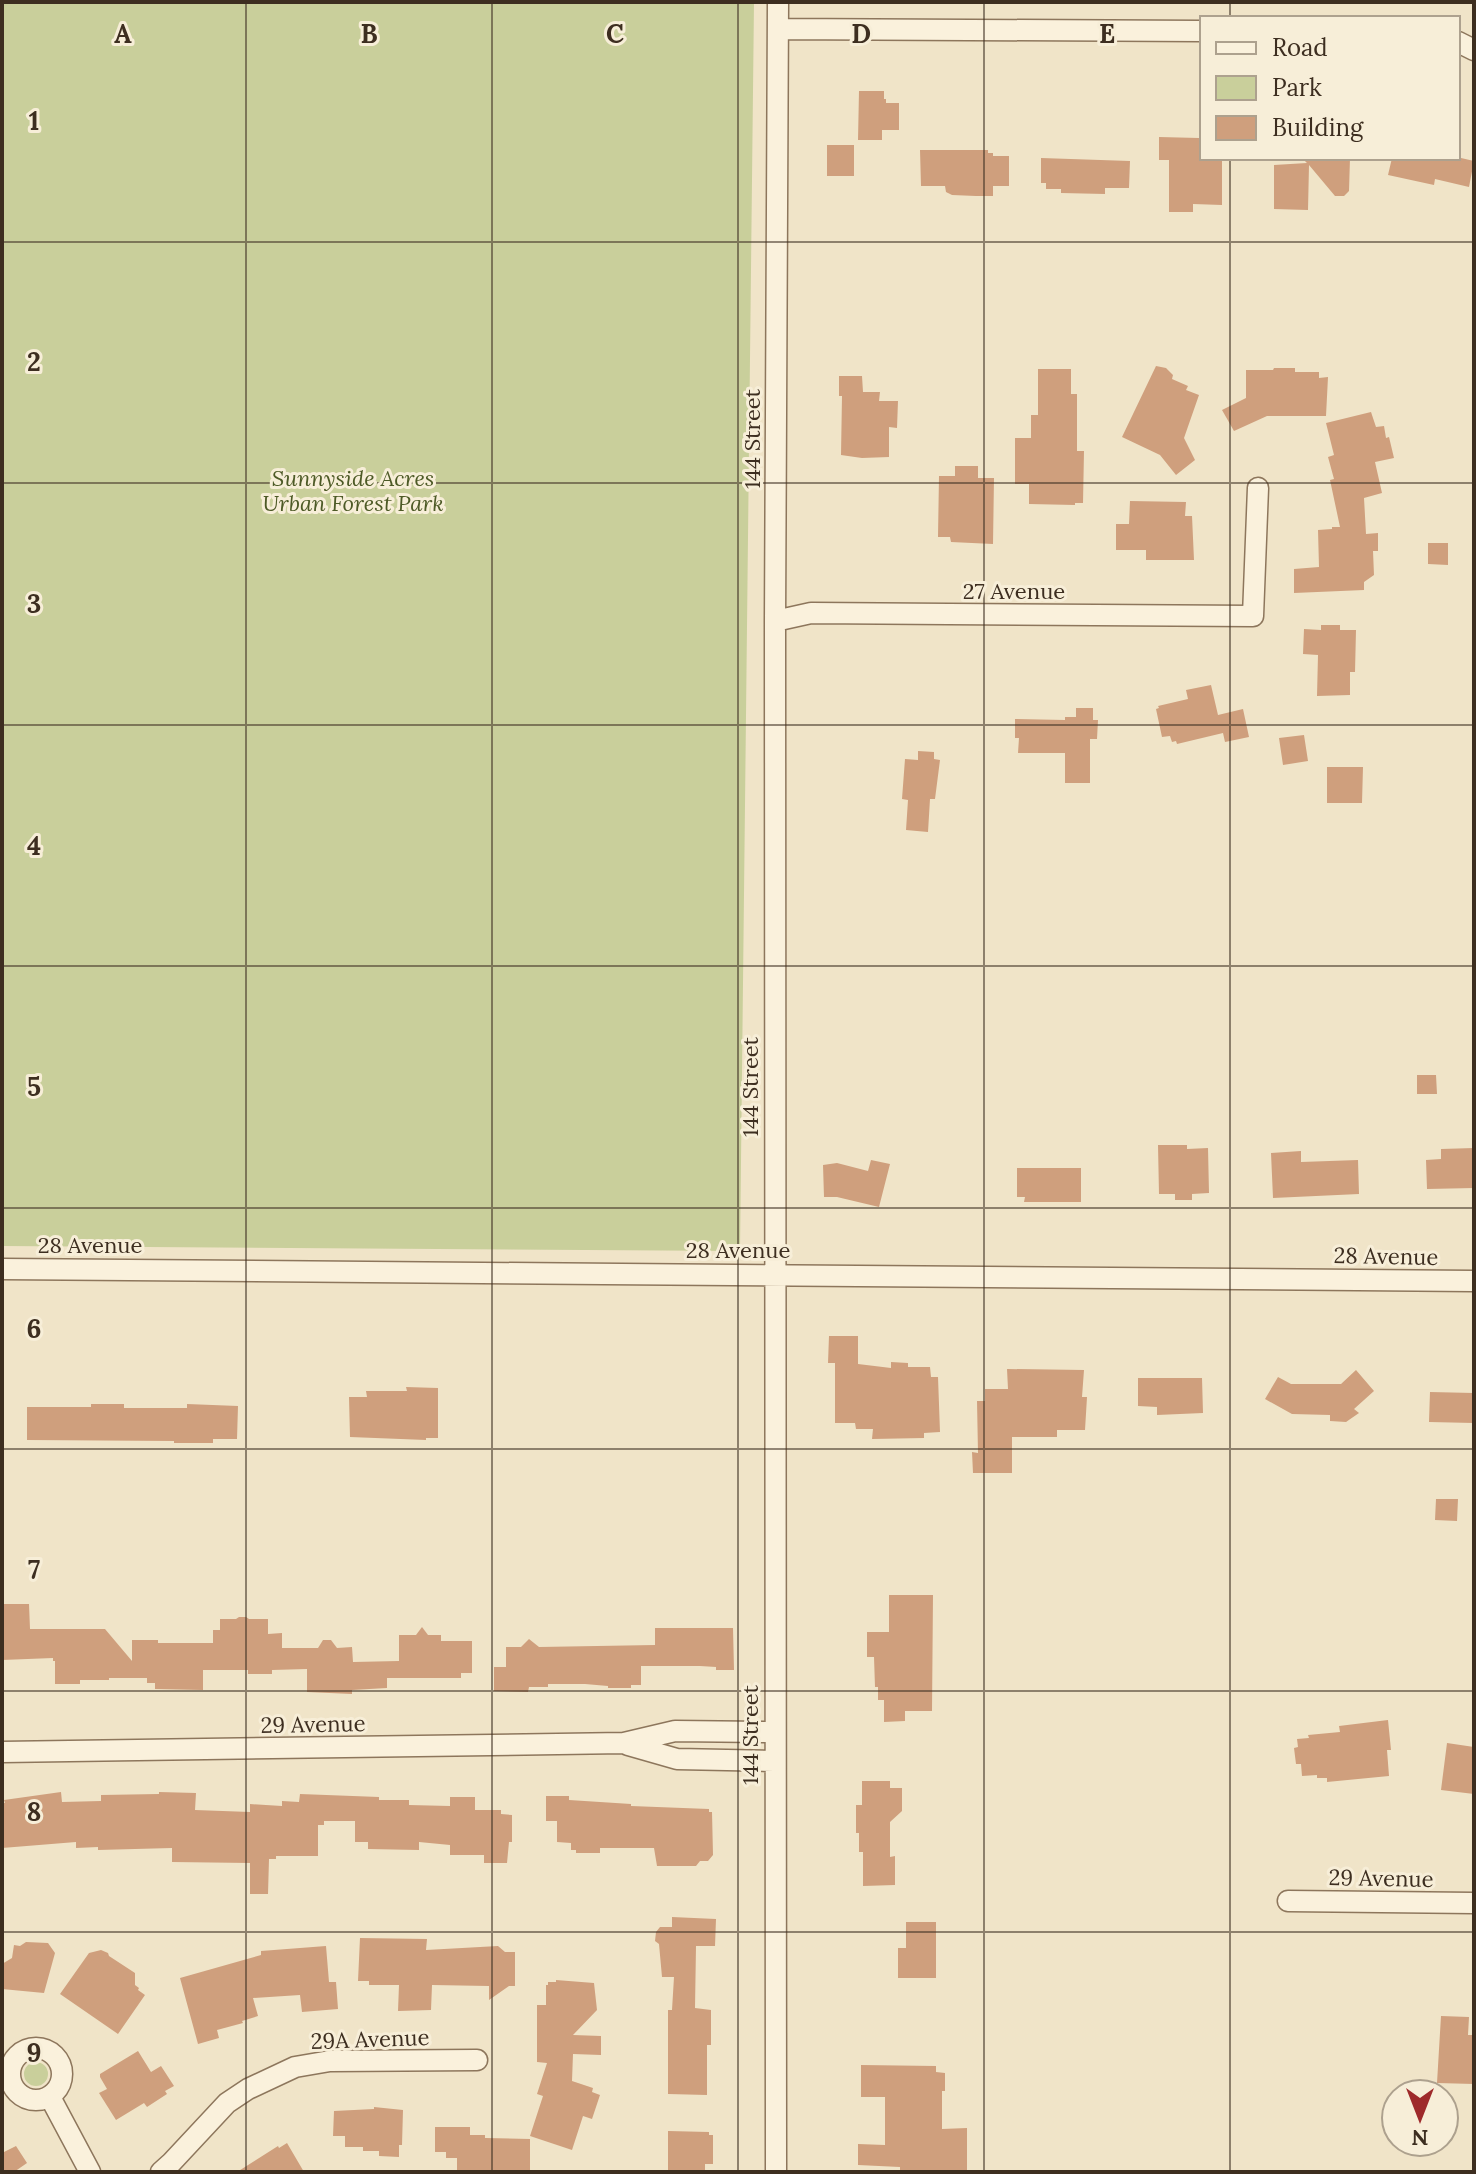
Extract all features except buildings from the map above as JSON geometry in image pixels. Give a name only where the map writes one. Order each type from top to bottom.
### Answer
[{"type":"street","name":"144 Street","points":[[776,2172],[774,1274],[778,2]]},
{"type":"street","points":[[778,29],[1200,31]]},
{"type":"street","name":"27 Avenue","points":[[775,621],[811,613],[1253,616],[1258,488]]},
{"type":"street","name":"28 Avenue","points":[[2,1269],[1474,1281]]},
{"type":"street","name":"29 Avenue","points":[[2,1752],[624,1743],[675,1731],[774,1732]]},
{"type":"street","name":"29 Avenue","points":[[624,1743],[677,1759],[774,1761]]},
{"type":"street","name":"29 Avenue","points":[[1288,1901],[1474,1903]]},
{"type":"street","name":"29A Avenue","points":[[161,2172],[227,2103],[248,2089],[295,2067],[330,2061],[477,2060]]},
{"type":"street","points":[[50,2097],[90,2172]]},
{"type":"green space","name":"Sunnyside Acres Urban Forest Park","points":[[2,2],[754,2],[740,1251],[2,1246]]},
{"type":"green space","points":[[36,2062],[47,2069],[48,2074],[41,2085],[36,2086],[25,2079],[24,2074],[31,2063]]}]
